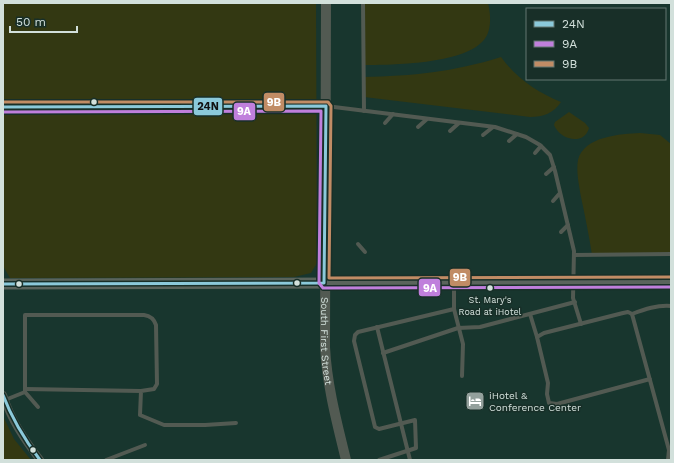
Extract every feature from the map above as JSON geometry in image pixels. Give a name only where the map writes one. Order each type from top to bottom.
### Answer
[{"type":"main road","points":[[3,284],[671,282]]},
{"type":"street","name":"South First Street","points":[[326,3],[324,283],[326,364],[335,416],[346,460]]},
{"type":"street","points":[[4,398],[13,422],[40,460]]},
{"type":"lane","points":[[363,3],[364,111]]},
{"type":"lane","points":[[3,107],[326,106],[493,127],[526,137],[541,146],[550,155],[554,167],[574,255],[573,282],[575,302],[581,324]]},
{"type":"lane","points":[[385,123],[393,114]]},
{"type":"lane","points":[[418,127],[427,119]]},
{"type":"lane","points":[[450,131],[459,123]]},
{"type":"lane","points":[[483,136],[493,127]]},
{"type":"lane","points":[[509,141],[517,134]]},
{"type":"lane","points":[[535,152],[541,146]]},
{"type":"lane","points":[[546,174],[554,167]]},
{"type":"lane","points":[[553,201],[560,193]]},
{"type":"lane","points":[[561,232],[568,225]]},
{"type":"lane","points":[[358,244],[365,252]]},
{"type":"lane","points":[[574,255],[671,254]]},
{"type":"lane","points":[[454,283],[454,309],[463,344],[462,376]]},
{"type":"lane","points":[[383,353],[458,328],[480,328],[575,302]]},
{"type":"lane","points":[[537,337],[544,333],[628,312],[632,314],[662,305],[671,306]]},
{"type":"lane","points":[[382,460],[416,448],[415,420],[379,430],[375,427],[354,341],[355,335],[358,332],[377,327],[454,309]]},
{"type":"lane","points":[[530,314],[548,383],[547,394],[549,403],[557,404],[650,379]]},
{"type":"lane","points":[[632,314],[670,449],[668,460]]},
{"type":"lane","points":[[4,398],[25,390],[141,391],[154,389],[157,384],[156,325],[154,320],[149,316],[26,315],[25,390],[38,407]]},
{"type":"lane","points":[[377,327],[410,460]]},
{"type":"lane","points":[[141,391],[140,415],[164,426],[236,423]]},
{"type":"lane","points":[[106,460],[145,445]]},
{"type":"shaded area","points":[[3,3],[671,3],[671,460],[3,460]]},
{"type":"green space","points":[[3,3],[316,3],[317,263],[311,273],[294,277],[10,278],[3,266]]},
{"type":"green space","points":[[363,3],[488,3],[490,18],[488,33],[483,41],[473,49],[444,59],[426,62],[363,65]]},
{"type":"green space","points":[[501,57],[514,72],[528,84],[561,102],[558,106],[548,114],[530,117],[364,97],[363,77],[399,76],[449,70]]},
{"type":"green space","points":[[569,112],[585,123],[589,128],[586,134],[582,137],[572,139],[566,137],[557,130],[554,125],[555,122]]},
{"type":"green space","points":[[640,133],[660,135],[671,144],[671,254],[592,255],[581,197],[577,169],[578,160],[582,152],[595,141],[623,134]]},
{"type":"green space","points":[[3,416],[14,439],[31,460],[3,460]]},
{"type":"transit line","name":"9B","points":[[3,102],[328,102],[331,106],[329,278],[671,277]]},
{"type":"transit line","name":"24N","points":[[3,107],[326,106],[324,283],[3,284]]},
{"type":"transit line","name":"9A","points":[[3,112],[321,111],[319,283],[323,288],[671,287]]},
{"type":"transit line","name":"24N","points":[[3,395],[19,429],[40,460]]},
{"type":"place","name":"St. Mary's Road at iHotel","points":[[490,288]]},
{"type":"place","name":"iHotel & Conference Center","points":[[475,401]]}]
